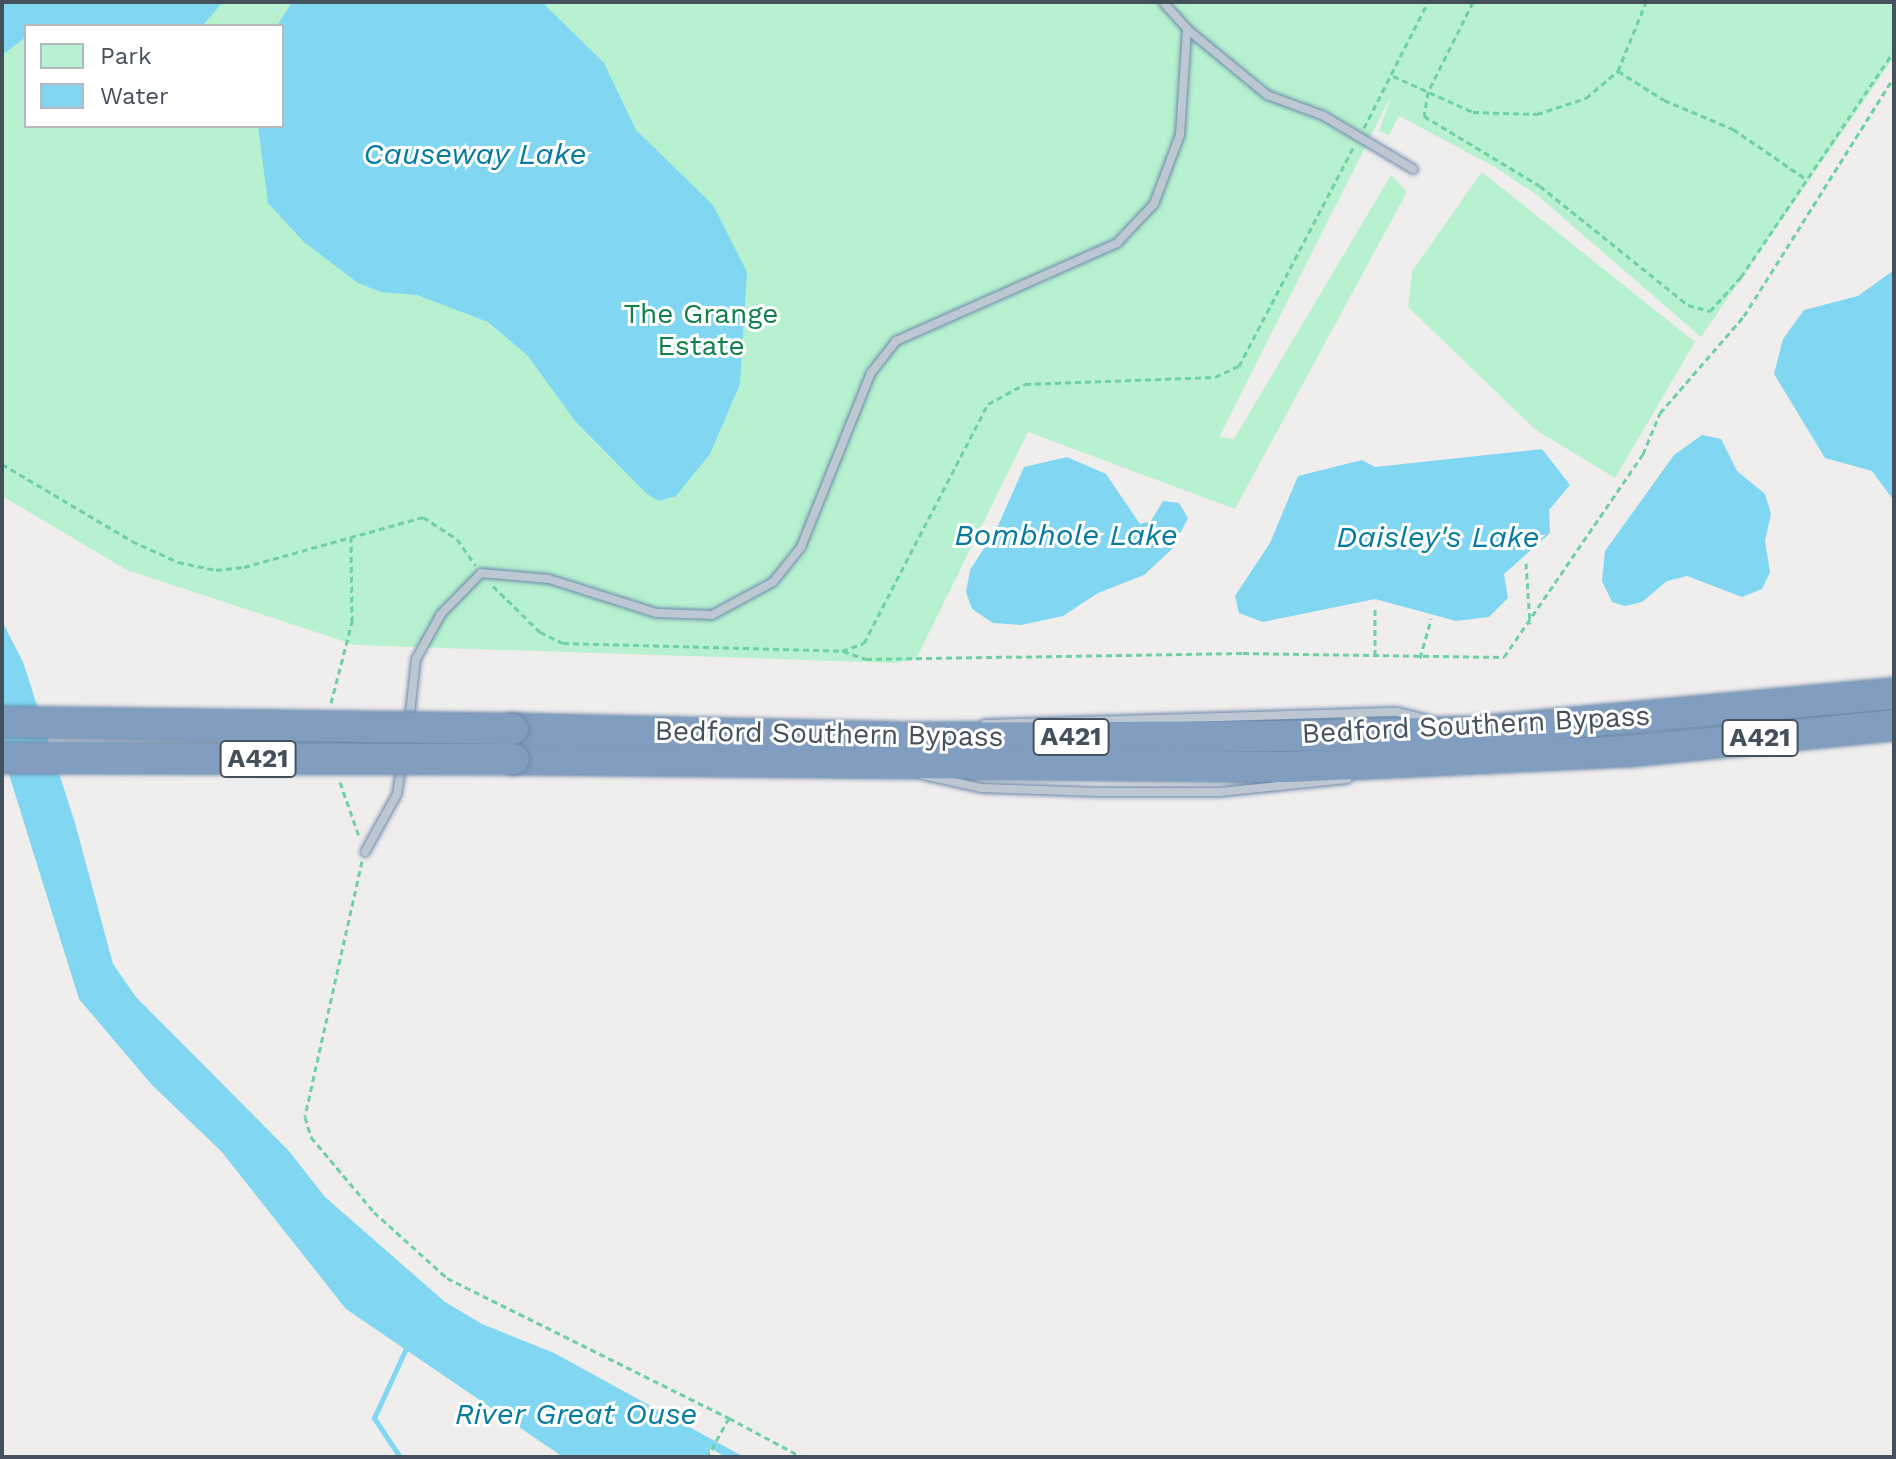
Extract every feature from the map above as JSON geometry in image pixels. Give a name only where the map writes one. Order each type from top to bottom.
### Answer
[{"type":"highway","name":"Bedford Southern Bypass","points":[[2,758],[514,759],[901,752],[1473,732],[1891,694]]},
{"type":"highway","name":"Bedford Southern Bypass","points":[[2,722],[513,729],[901,752],[1288,767],[1630,751],[1892,726]]},
{"type":"lane","points":[[1163,2],[1187,29],[1267,95],[1324,116],[1413,169]]},
{"type":"lane","points":[[406,738],[416,659],[441,614],[481,573],[549,579],[656,613],[712,615],[773,582],[801,547],[871,373],[896,341],[1117,243],[1154,204],[1180,135],[1187,29]]},
{"type":"lane","points":[[365,852],[397,794],[404,752]]},
{"type":"path","points":[[842,651],[864,643],[880,621],[978,417],[1001,394],[1025,384],[1215,377],[1239,366],[1393,76],[1428,2]]},
{"type":"path","points":[[1473,2],[1428,92],[1424,116],[1540,186],[1688,305],[1710,311],[1741,277],[1894,51]]},
{"type":"path","points":[[1393,76],[1473,112],[1537,114],[1586,98],[1618,71],[1646,2]]},
{"type":"path","points":[[1618,71],[1664,100],[1733,129],[1806,179]]},
{"type":"path","points":[[2,464],[132,541],[178,562],[216,570],[423,517],[457,539],[481,573],[520,615],[563,643],[842,651],[866,659],[1243,653],[1504,657],[1530,624],[1643,454],[1660,413],[1744,316],[1894,77]]},
{"type":"path","points":[[331,704],[352,622],[351,537]]},
{"type":"path","points":[[1526,563],[1530,624]]},
{"type":"path","points":[[1375,609],[1375,656]]},
{"type":"path","points":[[1420,658],[1431,619]]},
{"type":"path","points":[[337,772],[365,852],[305,1117],[311,1137],[374,1212],[447,1278],[802,1457]]},
{"type":"path","points":[[707,1457],[729,1418]]},
{"type":"green space","name":"The Grange Estate","points":[[2,2],[1894,2],[1894,57],[1701,337],[1537,195],[1495,167],[1399,116],[1389,135],[1379,131],[1392,94],[1219,437],[1234,439],[1391,175],[1407,192],[1235,509],[1028,432],[916,659],[896,663],[355,645],[127,570],[2,496]]},
{"type":"green space","points":[[1482,172],[1695,342],[1615,478],[1536,430],[1408,307],[1412,271]]},
{"type":"water","points":[[2,2],[223,2],[204,24],[24,24],[24,38],[2,55]]},
{"type":"water","name":"Causeway Lake","points":[[292,2],[542,2],[604,63],[636,130],[713,205],[747,272],[740,384],[710,454],[676,496],[659,501],[647,494],[575,421],[528,356],[488,322],[417,295],[381,292],[358,283],[304,242],[268,203],[258,128],[284,128],[284,24],[278,24]]},
{"type":"water","points":[[1894,270],[1894,501],[1872,471],[1825,458],[1774,374],[1783,339],[1804,310],[1858,296]]},
{"type":"water","points":[[1702,435],[1721,439],[1737,471],[1765,494],[1771,514],[1765,541],[1770,572],[1762,589],[1742,597],[1687,576],[1667,581],[1642,602],[1625,606],[1612,602],[1602,581],[1605,551],[1674,455]]},
{"type":"water","name":"Daisley's Lake","points":[[1542,449],[1570,485],[1549,510],[1550,533],[1504,574],[1508,598],[1489,617],[1456,621],[1375,599],[1263,622],[1239,613],[1235,596],[1270,543],[1298,476],[1362,460],[1375,467]]},
{"type":"water","name":"Bombhole Lake","points":[[1067,457],[1106,474],[1140,524],[1151,521],[1163,501],[1179,503],[1188,518],[1172,549],[1144,575],[1098,593],[1063,616],[1021,625],[993,623],[972,609],[966,592],[970,570],[997,528],[1024,467]]},
{"type":"water","name":"River Great Ouse","points":[[2,621],[23,662],[75,823],[113,964],[136,997],[288,1150],[325,1197],[445,1302],[482,1324],[554,1353],[744,1457],[726,1457],[710,1448],[710,1457],[563,1457],[346,1309],[221,1151],[152,1085],[79,999],[2,752]]},
{"type":"waterway","points":[[400,1457],[374,1418],[407,1346]]}]
